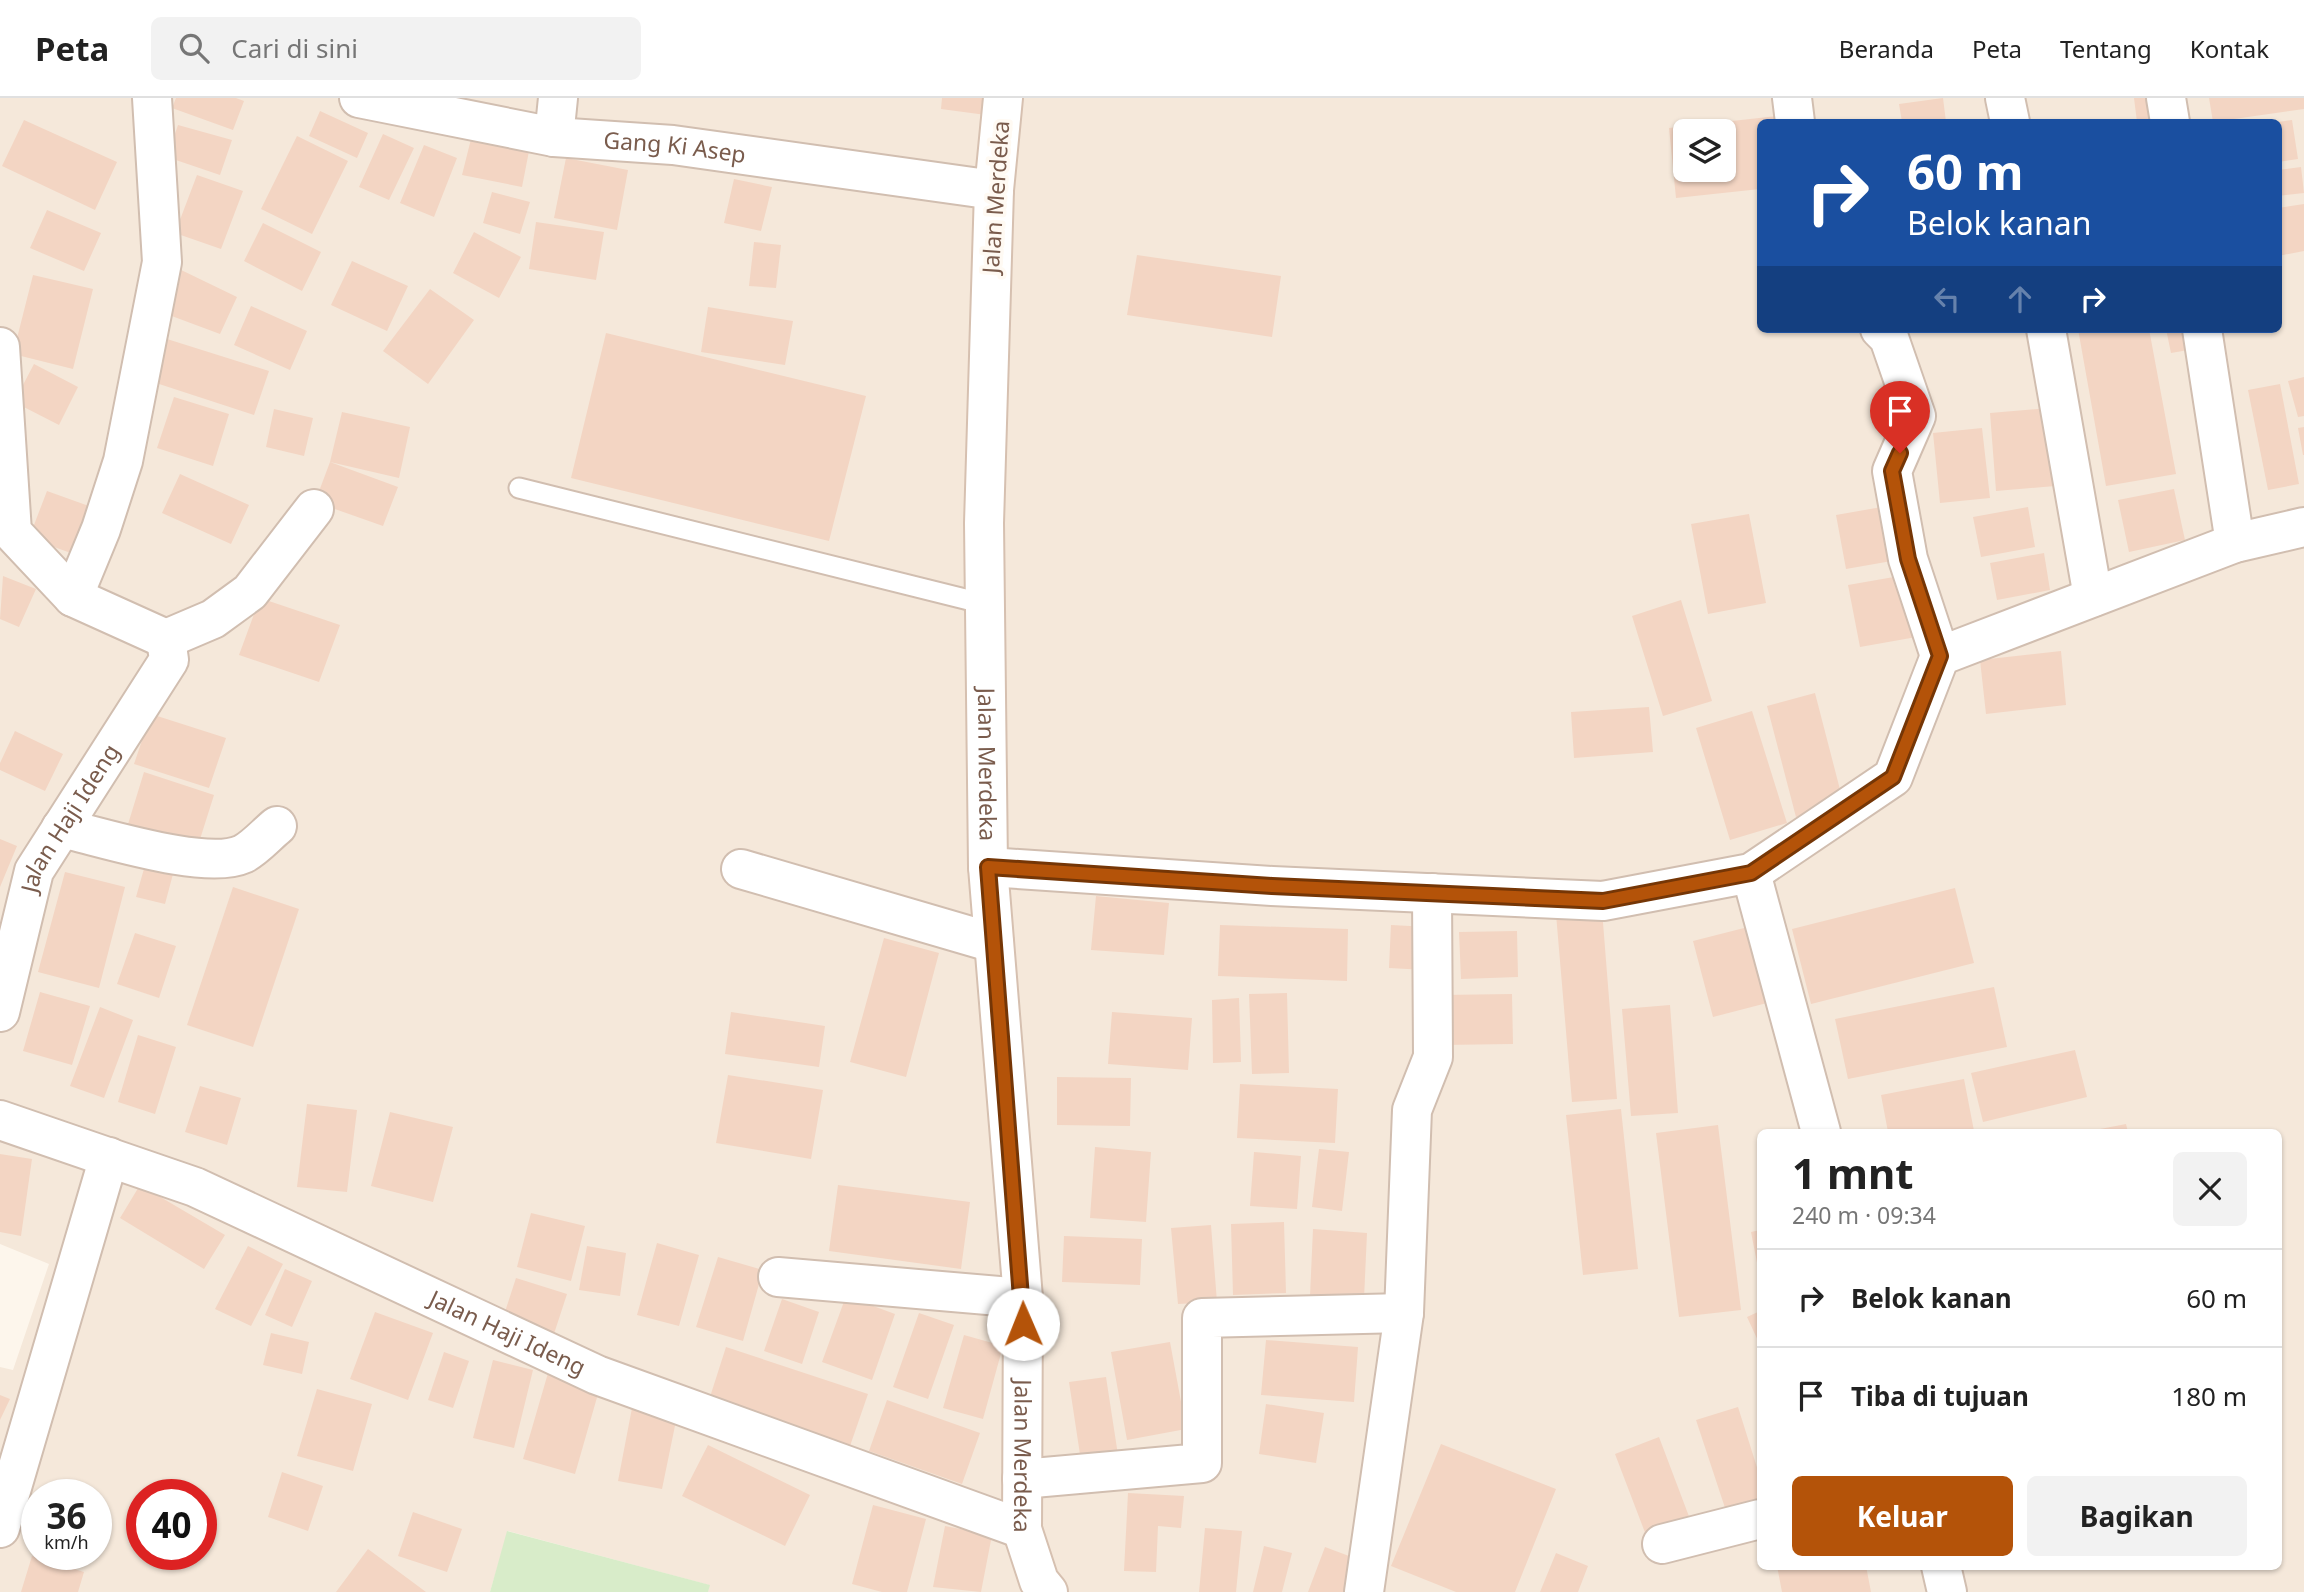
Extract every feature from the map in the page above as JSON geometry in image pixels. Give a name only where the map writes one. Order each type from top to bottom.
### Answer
[{"type":"street","points":[[73,597],[101,529],[123,461],[162,262],[152,98]]},
{"type":"street","name":"Gang Ki Asep","points":[[359,98],[554,137],[673,145],[994,190]]},
{"type":"street","points":[[554,137],[558,98]]},
{"type":"street","name":"Jalan Merdeka","points":[[1003,98],[994,190],[984,523],[988,867],[1023,1298],[1023,1529],[1039,1581],[1048,1592]]},
{"type":"street","points":[[1793,98],[1795,119]]},
{"type":"street","points":[[2005,98],[2009,119]]},
{"type":"street","points":[[2166,98],[2170,119]]},
{"type":"street","points":[[988,867],[1272,886],[1603,901],[1751,873],[1893,777],[1940,656],[1908,559],[1892,471],[1916,416],[1889,338],[1884,333]]},
{"type":"street","points":[[2047,333],[2093,597]]},
{"type":"street","points":[[2203,333],[2235,543]]},
{"type":"street","points":[[1,369],[12,532],[73,597],[166,639],[214,619],[250,592],[314,509]]},
{"type":"street","points":[[1940,656],[2235,543],[2304,527]]},
{"type":"street","name":"Jalan Haji Ideng","points":[[0,1012],[34,871],[169,660],[166,639]]},
{"type":"street","points":[[61,828],[186,856],[218,859],[244,853],[277,826]]},
{"type":"street","points":[[741,869],[994,943]]},
{"type":"street","points":[[1751,873],[1820,1129]]},
{"type":"street","points":[[1364,1592],[1404,1313],[1412,1111],[1433,1057],[1432,893]]},
{"type":"street","name":"Jalan Haji Ideng","points":[[0,1120],[195,1187],[597,1376],[1023,1529]]},
{"type":"street","points":[[0,1528],[109,1157]]},
{"type":"street","points":[[778,1277],[1023,1298]]},
{"type":"street","points":[[1022,1479],[1202,1463],[1202,1318],[1404,1313]]},
{"type":"street","points":[[1662,1544],[1757,1520]]},
{"type":"street","points":[[1942,1570],[1947,1592]]},
{"type":"lane","points":[[519,488],[985,604]]},
{"type":"shaded area","points":[[0,98],[2304,98],[2304,1592],[708,1592],[709,1585],[508,1531],[490,1592],[0,1592],[0,1367],[13,1370],[49,1264],[0,1244]]},
{"type":"green space","points":[[507,1531],[710,1585],[708,1592],[490,1592]]},
{"type":"building","points":[[176,98],[236,98],[244,101],[233,130],[172,108]]},
{"type":"building","points":[[942,98],[988,98],[986,115],[941,109]]},
{"type":"building","points":[[1943,98],[1946,119],[1902,119],[1899,104]]},
{"type":"building","points":[[2134,98],[2161,98],[2164,119],[2137,119]]},
{"type":"building","points":[[2209,98],[2304,98],[2304,109],[2234,119],[2212,119]]},
{"type":"building","points":[[320,111],[368,133],[357,158],[309,136]]},
{"type":"building","points":[[1777,116],[1778,119],[1757,119],[1757,189],[1676,198],[1674,182],[1736,182],[1736,121]]},
{"type":"building","points":[[24,120],[117,162],[95,210],[2,166]]},
{"type":"building","points":[[2292,120],[2298,159],[2282,161],[2282,121]]},
{"type":"building","points":[[178,125],[232,140],[220,175],[167,157]]},
{"type":"building","points":[[1669,128],[1673,128],[1673,168]]},
{"type":"building","points":[[383,134],[414,148],[389,200],[359,187]]},
{"type":"building","points":[[297,136],[348,161],[312,234],[261,209]]},
{"type":"building","points":[[471,139],[529,151],[522,187],[462,175]]},
{"type":"building","points":[[424,145],[457,158],[434,217],[400,203]]},
{"type":"building","points":[[566,158],[628,170],[617,230],[554,218]]},
{"type":"building","points":[[2301,167],[2304,193],[2282,196],[2282,169]]},
{"type":"building","points":[[197,175],[243,191],[221,249],[175,233]]},
{"type":"building","points":[[734,179],[772,187],[761,231],[724,223]]},
{"type":"building","points":[[492,192],[530,202],[520,234],[483,223]]},
{"type":"building","points":[[2304,204],[2304,251],[2282,255],[2282,207]]},
{"type":"building","points":[[47,210],[101,233],[84,271],[30,248]]},
{"type":"building","points":[[536,222],[604,232],[596,280],[529,269]]},
{"type":"building","points":[[263,223],[321,252],[302,291],[244,261]]},
{"type":"building","points":[[474,232],[521,257],[499,298],[453,273]]},
{"type":"building","points":[[754,242],[781,245],[776,288],[749,286]]},
{"type":"building","points":[[1137,255],[1281,276],[1272,337],[1127,315]]},
{"type":"building","points":[[352,261],[408,286],[387,331],[331,305]]},
{"type":"building","points":[[177,268],[237,297],[220,334],[161,312]]},
{"type":"building","points":[[33,275],[93,289],[73,369],[13,354]]},
{"type":"building","points":[[430,289],[474,320],[428,384],[383,351]]},
{"type":"building","points":[[251,306],[307,331],[290,370],[234,345]]},
{"type":"building","points":[[708,307],[793,321],[785,365],[701,352]]},
{"type":"building","points":[[606,333],[866,396],[829,541],[571,478]]},
{"type":"building","points":[[2079,333],[2150,333],[2176,474],[2106,486]]},
{"type":"building","points":[[2167,333],[2197,333],[2200,348],[2171,353]]},
{"type":"building","points":[[167,339],[269,371],[254,415],[153,382]]},
{"type":"building","points":[[34,364],[78,387],[59,425],[14,402]]},
{"type":"building","points":[[2304,377],[2304,416],[2298,417],[2288,381]]},
{"type":"building","points":[[2280,384],[2299,484],[2268,490],[2248,390]]},
{"type":"building","points":[[174,397],[229,414],[213,466],[157,448]]},
{"type":"building","points":[[2048,408],[2055,486],[1996,491],[1990,413]]},
{"type":"building","points":[[274,409],[313,418],[304,456],[266,447]]},
{"type":"building","points":[[342,412],[410,427],[399,478],[330,462]]},
{"type":"building","points":[[2304,427],[2304,455],[2303,455],[2298,428]]},
{"type":"building","points":[[1982,428],[1990,498],[1940,503],[1933,433]]},
{"type":"building","points":[[330,462],[398,487],[383,526],[315,502]]},
{"type":"building","points":[[180,474],[249,505],[231,544],[162,513]]},
{"type":"building","points":[[2174,489],[2185,540],[2129,552],[2118,500]]},
{"type":"building","points":[[47,491],[100,510],[82,557],[29,538]]},
{"type":"building","points":[[1893,505],[1903,559],[1846,569],[1836,515]]},
{"type":"building","points":[[2028,507],[2035,547],[1981,557],[1973,517]]},
{"type":"building","points":[[1749,514],[1766,603],[1708,614],[1691,524]]},
{"type":"building","points":[[2044,553],[2050,590],[1997,600],[1990,563]]},
{"type":"building","points":[[1911,574],[1922,636],[1860,647],[1848,585]]},
{"type":"building","points":[[3,576],[36,589],[19,627],[0,619]]},
{"type":"building","points":[[260,598],[340,625],[319,682],[239,655]]},
{"type":"building","points":[[1681,600],[1712,701],[1663,716],[1632,616]]},
{"type":"building","points":[[2061,651],[2066,705],[1986,714],[1980,660]]},
{"type":"building","points":[[1815,693],[1844,805],[1796,817],[1767,706]]},
{"type":"building","points":[[1649,707],[1653,752],[1574,758],[1571,712]]},
{"type":"building","points":[[1752,711],[1787,823],[1730,840],[1696,728]]},
{"type":"building","points":[[151,714],[226,738],[209,788],[134,764]]},
{"type":"building","points":[[15,731],[63,754],[45,791],[0,770],[0,763]]},
{"type":"building","points":[[144,772],[214,795],[195,855],[125,834]]},
{"type":"building","points":[[0,839],[17,846],[0,887]]},
{"type":"building","points":[[149,851],[177,859],[165,904],[136,897]]},
{"type":"building","points":[[65,872],[125,887],[99,988],[38,972]]},
{"type":"building","points":[[233,887],[299,909],[253,1047],[187,1025]]},
{"type":"building","points":[[1955,888],[1974,963],[1811,1004],[1792,929]]},
{"type":"building","points":[[1096,896],[1169,903],[1164,955],[1091,950]]},
{"type":"building","points":[[1602,910],[1617,1099],[1572,1102],[1556,914]]},
{"type":"building","points":[[1220,925],[1348,929],[1347,981],[1218,976]]},
{"type":"building","points":[[1391,925],[1429,927],[1426,970],[1389,968]]},
{"type":"building","points":[[1748,927],[1767,1003],[1713,1017],[1693,941]]},
{"type":"building","points":[[1517,931],[1518,977],[1461,979],[1459,932]]},
{"type":"building","points":[[135,933],[176,946],[159,998],[117,984]]},
{"type":"building","points":[[884,938],[939,953],[906,1077],[850,1062]]},
{"type":"building","points":[[1994,987],[2007,1047],[1848,1079],[1835,1019]]},
{"type":"building","points":[[40,992],[90,1006],[72,1065],[23,1051]]},
{"type":"building","points":[[1287,993],[1289,1073],[1252,1074],[1249,994]]},
{"type":"building","points":[[1512,994],[1513,1044],[1442,1045],[1441,995]]},
{"type":"building","points":[[1239,998],[1241,1062],[1213,1063],[1212,1000]]},
{"type":"building","points":[[1670,1005],[1678,1113],[1631,1116],[1622,1009]]},
{"type":"building","points":[[100,1007],[133,1020],[104,1098],[70,1086]]},
{"type":"building","points":[[731,1012],[825,1026],[819,1067],[725,1054]]},
{"type":"building","points":[[1112,1012],[1192,1018],[1188,1070],[1108,1064]]},
{"type":"building","points":[[138,1035],[176,1047],[155,1114],[118,1102]]},
{"type":"building","points":[[2075,1050],[2087,1097],[1983,1122],[1971,1073]]},
{"type":"building","points":[[728,1075],[823,1090],[811,1159],[716,1143]]},
{"type":"building","points":[[1057,1077],[1131,1078],[1130,1126],[1057,1125]]},
{"type":"building","points":[[1964,1079],[1974,1129],[1887,1129],[1881,1095]]},
{"type":"building","points":[[1240,1084],[1338,1089],[1335,1143],[1237,1138]]},
{"type":"building","points":[[200,1086],[241,1098],[227,1145],[185,1132]]},
{"type":"building","points":[[307,1104],[357,1110],[347,1192],[297,1187]]},
{"type":"building","points":[[1621,1109],[1638,1269],[1583,1275],[1566,1115]]},
{"type":"building","points":[[390,1112],[453,1127],[433,1202],[371,1186]]},
{"type":"building","points":[[2126,1124],[2127,1129],[2100,1129]]},
{"type":"building","points":[[1718,1125],[1741,1310],[1679,1317],[1656,1133]]},
{"type":"building","points":[[1095,1147],[1151,1152],[1146,1222],[1090,1218]]},
{"type":"building","points":[[1319,1149],[1349,1152],[1342,1211],[1312,1207]]},
{"type":"building","points":[[1254,1152],[1301,1156],[1297,1209],[1250,1206]]},
{"type":"building","points":[[0,1154],[32,1159],[21,1236],[0,1232]]},
{"type":"building","points":[[140,1185],[225,1235],[204,1269],[120,1218]]},
{"type":"building","points":[[838,1185],[970,1202],[961,1269],[829,1251]]},
{"type":"building","points":[[531,1213],[585,1226],[571,1281],[517,1267]]},
{"type":"building","points":[[1284,1222],[1286,1293],[1233,1295],[1231,1224]]},
{"type":"building","points":[[1211,1225],[1217,1302],[1178,1304],[1171,1228]]},
{"type":"building","points":[[1313,1229],[1367,1233],[1364,1299],[1310,1296]]},
{"type":"building","points":[[1757,1231],[1757,1263],[1751,1232]]},
{"type":"building","points":[[1064,1236],[1142,1239],[1140,1285],[1062,1282]]},
{"type":"building","points":[[657,1243],[699,1255],[679,1326],[637,1315]]},
{"type":"building","points":[[248,1246],[283,1264],[251,1326],[215,1309]]},
{"type":"building","points":[[587,1246],[626,1253],[620,1296],[579,1290]]},
{"type":"building","points":[[718,1257],[763,1270],[743,1341],[696,1327]]},
{"type":"building","points":[[285,1269],[312,1281],[292,1327],[265,1315]]},
{"type":"building","points":[[516,1278],[567,1294],[551,1343],[500,1327]]},
{"type":"building","points":[[846,1296],[895,1314],[872,1380],[822,1362]]},
{"type":"building","points":[[782,1299],[819,1312],[802,1364],[764,1351]]},
{"type":"building","points":[[375,1312],[433,1333],[408,1400],[350,1379]]},
{"type":"building","points":[[1757,1312],[1757,1339],[1747,1317]]},
{"type":"building","points":[[919,1313],[954,1325],[928,1399],[893,1387]]},
{"type":"building","points":[[271,1333],[309,1342],[302,1374],[263,1365]]},
{"type":"building","points":[[964,1335],[1003,1346],[983,1419],[943,1408]]},
{"type":"building","points":[[1266,1340],[1358,1347],[1354,1402],[1261,1395]]},
{"type":"building","points":[[1170,1342],[1186,1429],[1127,1440],[1111,1352]]},
{"type":"building","points":[[726,1347],[868,1394],[850,1446],[709,1400]]},
{"type":"building","points":[[444,1352],[469,1361],[453,1408],[428,1400]]},
{"type":"building","points":[[493,1360],[533,1370],[514,1448],[473,1438]]},
{"type":"building","points":[[548,1373],[600,1387],[575,1474],[523,1459]]},
{"type":"building","points":[[1106,1377],[1118,1455],[1081,1461],[1069,1382]]},
{"type":"building","points":[[317,1389],[372,1404],[353,1471],[297,1456]]},
{"type":"building","points":[[0,1395],[10,1399],[0,1420]]},
{"type":"building","points":[[887,1400],[980,1433],[962,1484],[869,1451]]},
{"type":"building","points":[[1266,1404],[1324,1413],[1316,1463],[1259,1454]]},
{"type":"building","points":[[1738,1407],[1757,1467],[1757,1513],[1730,1523],[1696,1420]]},
{"type":"building","points":[[632,1408],[677,1416],[662,1489],[618,1481]]},
{"type":"building","points":[[1659,1437],[1693,1527],[1649,1543],[1615,1454]]},
{"type":"building","points":[[1441,1444],[1556,1489],[1515,1592],[1456,1592],[1391,1566]]},
{"type":"building","points":[[708,1445],[810,1495],[785,1546],[682,1496]]},
{"type":"building","points":[[282,1472],[323,1486],[308,1531],[268,1517]]},
{"type":"building","points":[[1128,1493],[1184,1496],[1181,1528],[1158,1526],[1156,1572],[1124,1571]]},
{"type":"building","points":[[873,1505],[926,1519],[907,1592],[882,1592],[852,1584]]},
{"type":"building","points":[[413,1512],[462,1529],[447,1572],[398,1556]]},
{"type":"building","points":[[945,1526],[992,1535],[981,1592],[933,1587]]},
{"type":"building","points":[[1205,1528],[1242,1531],[1236,1592],[1199,1592]]},
{"type":"building","points":[[1264,1546],[1292,1553],[1282,1592],[1253,1592]]},
{"type":"building","points":[[1325,1547],[1365,1562],[1354,1592],[1308,1592]]},
{"type":"building","points":[[368,1549],[426,1592],[336,1592]]},
{"type":"building","points":[[1556,1553],[1588,1566],[1578,1592],[1540,1592]]},
{"type":"building","points":[[28,1570],[84,1572],[78,1592],[21,1592]]},
{"type":"building","points":[[1778,1570],[1867,1570],[1871,1592],[1782,1592]]},
{"type":"route","points":[[1023,1324],[988,867],[1272,886],[1603,901],[1751,873],[1893,777],[1940,656],[1908,559],[1892,471],[1900,453]]}]
